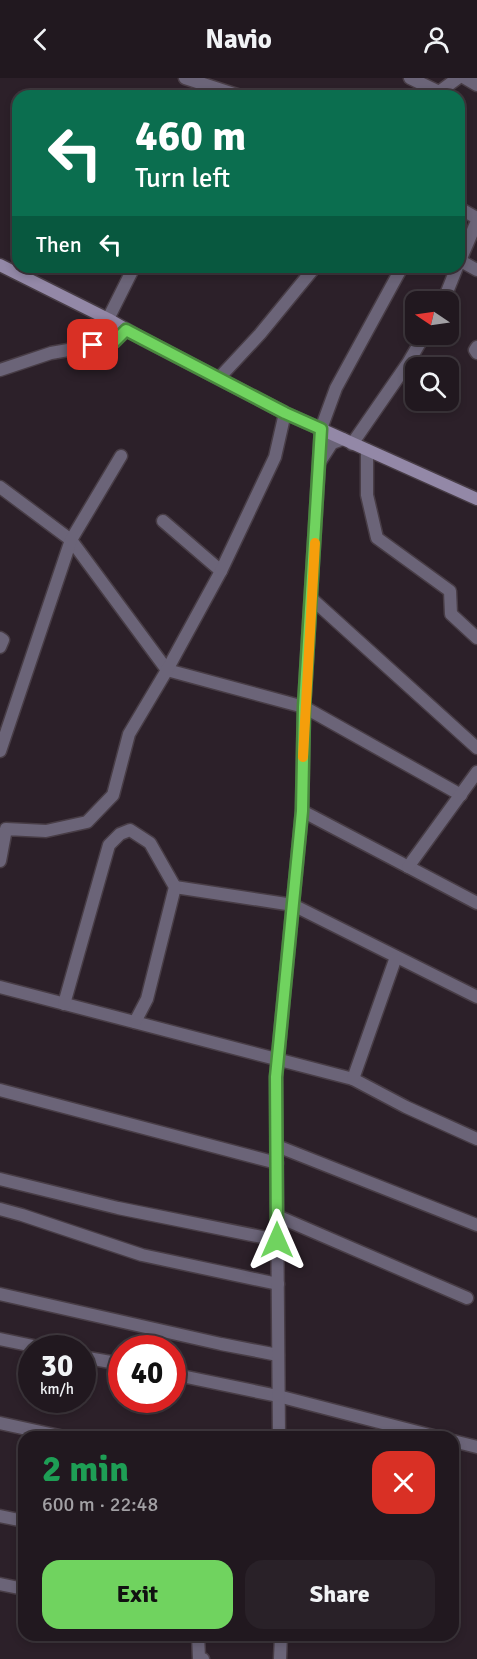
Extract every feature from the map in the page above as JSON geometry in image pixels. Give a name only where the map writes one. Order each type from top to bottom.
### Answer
[{"type":"main road","points":[[16,273],[285,413],[475,496]]},
{"type":"street","points":[[185,78],[220,88]]},
{"type":"street","points":[[410,78],[436,90]]},
{"type":"street","points":[[443,90],[458,78]]},
{"type":"street","points":[[465,78],[477,85]]},
{"type":"street","points":[[465,248],[477,219]]},
{"type":"street","points":[[108,319],[131,273]]},
{"type":"street","points":[[219,378],[310,273]]},
{"type":"street","points":[[279,1431],[276,1077],[302,811],[304,707],[321,429],[341,379],[399,273]]},
{"type":"street","points":[[447,291],[455,273]]},
{"type":"street","points":[[0,370],[51,353],[114,342],[126,330]]},
{"type":"street","points":[[319,464],[324,452],[332,444],[347,442],[408,363],[419,345]]},
{"type":"street","points":[[477,347],[475,350],[477,353]]},
{"type":"street","points":[[0,861],[3,827],[46,831],[87,822],[113,795],[129,734],[221,571],[275,457],[285,413]]},
{"type":"street","points":[[367,450],[367,495],[377,538],[450,591],[452,614],[477,638]]},
{"type":"street","points":[[0,751],[70,540],[121,456]]},
{"type":"street","points":[[0,487],[70,540],[167,670],[304,707],[461,795]]},
{"type":"street","points":[[163,521],[221,571]]},
{"type":"street","points":[[312,599],[477,748]]},
{"type":"street","points":[[0,638],[3,640],[0,647]]},
{"type":"street","points":[[408,867],[477,772]]},
{"type":"street","points":[[302,811],[477,903]]},
{"type":"street","points":[[64,1004],[109,845],[120,834],[130,830],[150,843],[175,887],[147,999],[135,1022]]},
{"type":"street","points":[[175,887],[293,904],[477,997]]},
{"type":"street","points":[[353,1079],[396,957]]},
{"type":"street","points":[[0,987],[353,1079],[406,1107],[477,1139]]},
{"type":"street","points":[[0,1090],[277,1163]]},
{"type":"street","points":[[277,1146],[477,1225]]},
{"type":"street","points":[[0,1179],[118,1208],[277,1240]]},
{"type":"street","points":[[0,1209],[142,1255],[278,1284]]},
{"type":"street","points":[[277,1216],[467,1298]]},
{"type":"street","points":[[0,1294],[278,1355]]},
{"type":"street","points":[[0,1340],[18,1343]]},
{"type":"street","points":[[186,1377],[278,1396],[414,1431]]},
{"type":"street","points":[[0,1423],[37,1431]]},
{"type":"street","points":[[459,1442],[477,1447]]},
{"type":"street","points":[[0,1516],[18,1520]]},
{"type":"street","points":[[0,1584],[18,1588]]},
{"type":"street","points":[[198,1641],[199,1658],[203,1659]]},
{"type":"street","points":[[280,1659],[281,1641]]},
{"type":"slow traffic","points":[[303,757],[304,707],[315,543]]},
{"type":"route","points":[[93,345],[114,342],[126,330],[285,413],[321,429],[304,707],[302,811],[276,1077],[277,1240]]}]
